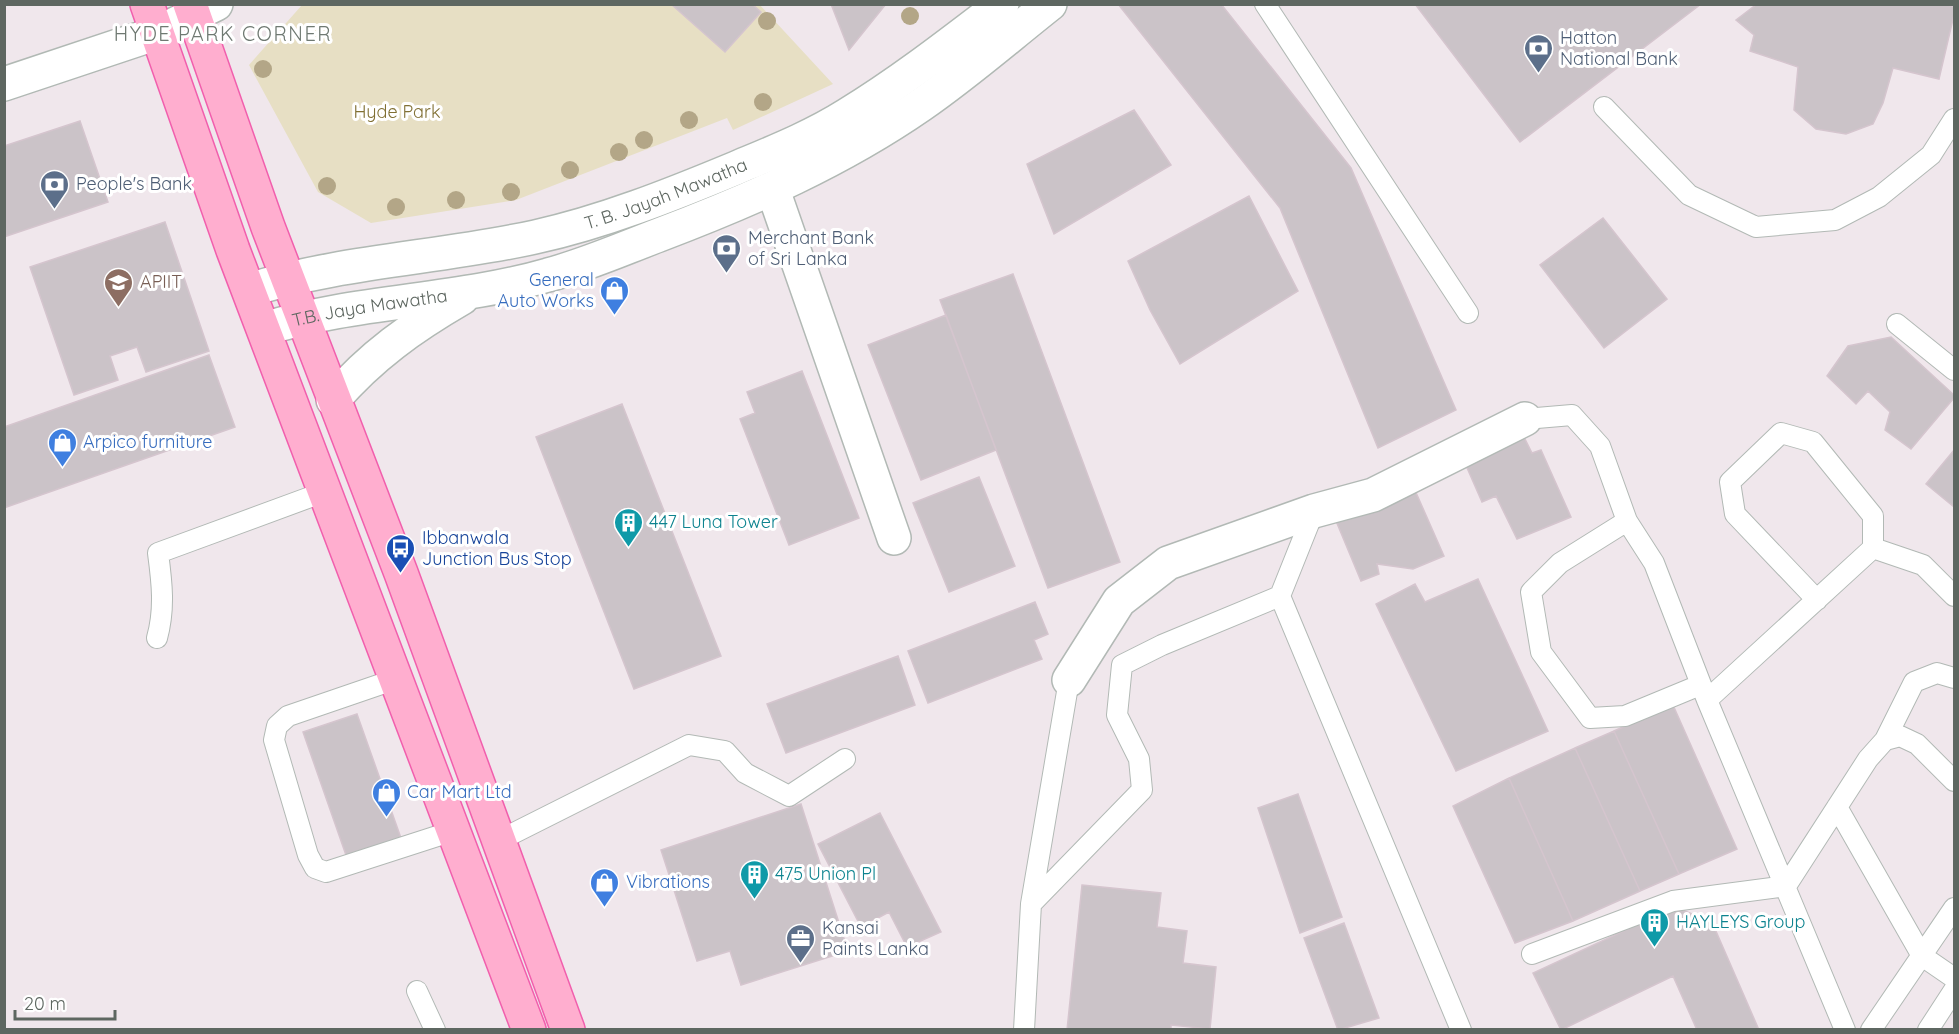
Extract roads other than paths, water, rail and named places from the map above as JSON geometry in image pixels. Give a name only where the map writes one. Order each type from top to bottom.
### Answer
[{"type":"main road","name":"T. B. Jayah Mawatha","points":[[288,279],[537,237],[598,220],[703,182],[804,139],[846,116],[899,82],[1002,4]]},
{"type":"main road","name":"T. B. Jayah Mawatha","points":[[476,290],[548,276],[773,190],[851,149],[922,104],[1050,4]]},
{"type":"main road","points":[[4,84],[152,19],[201,8],[288,279],[401,573],[568,1029]]},
{"type":"main road","points":[[152,19],[324,492],[456,830],[530,1029]]},
{"type":"main road","points":[[773,190],[894,537]]},
{"type":"main road","points":[[249,290],[288,279]]},
{"type":"main road","points":[[333,400],[375,355],[429,318],[476,290]]},
{"type":"main road","name":"T.B. Jaya Mawatha","points":[[264,329],[303,317],[476,290]]},
{"type":"main road","points":[[1069,680],[1119,601],[1168,563],[1314,512],[1373,495],[1525,419]]},
{"type":"lane","points":[[1265,4],[1468,313]]},
{"type":"lane","points":[[1604,107],[1689,195],[1756,227],[1834,220],[1879,197],[1931,155],[1954,119]]},
{"type":"lane","points":[[1898,324],[1954,370]]},
{"type":"lane","points":[[1525,419],[1572,415],[1600,446],[1627,521],[1654,564],[1703,692],[1845,1029]]},
{"type":"lane","points":[[1627,521],[1560,563],[1531,592],[1541,652],[1590,718],[1625,716],[1703,692],[1817,600],[1873,548],[1873,516],[1813,442],[1781,433],[1730,482],[1735,514],[1817,600]]},
{"type":"lane","points":[[157,638],[162,618],[163,596],[158,553],[324,492]]},
{"type":"lane","points":[[1314,512],[1280,596],[1461,1029]]},
{"type":"lane","points":[[1873,548],[1923,565],[1954,596]]},
{"type":"lane","points":[[1031,904],[1142,790],[1139,759],[1117,715],[1122,665],[1162,645],[1280,596]]},
{"type":"lane","points":[[1532,954],[1673,901],[1786,886],[1868,759],[1885,740],[1914,682],[1937,673],[1954,678]]},
{"type":"lane","points":[[396,679],[288,717],[277,726],[274,740],[308,855],[315,868],[327,872],[456,830]]},
{"type":"lane","points":[[1024,1029],[1031,904],[1069,680]]},
{"type":"lane","points":[[1885,740],[1900,736],[1917,744],[1954,781]]},
{"type":"lane","points":[[498,842],[689,745],[725,751],[745,774],[789,796],[844,759]]},
{"type":"lane","points":[[1837,807],[1922,956],[1954,978]]},
{"type":"lane","points":[[1871,1029],[1954,908]]},
{"type":"lane","points":[[1928,1029],[1954,990]]},
{"type":"lane","points":[[417,991],[435,1029]]},
{"type":"place","name":"Hatton National Bank","points":[[1539,74]]},
{"type":"place","name":"People's Bank","points":[[55,210]]},
{"type":"place","name":"Merchant Bank of Sri Lanka","points":[[727,274]]},
{"type":"place","name":"APIIT","points":[[119,308]]},
{"type":"place","name":"General Auto Works","points":[[615,316]]},
{"type":"place","name":"Arpico furniture","points":[[62,468]]},
{"type":"place","name":"447 Luna Tower","points":[[628,548]]},
{"type":"place","name":"Ibbanwala Junction Bus Stop","points":[[401,574]]},
{"type":"place","name":"Car Mart Ltd","points":[[386,818]]},
{"type":"place","name":"475 Union Pl","points":[[754,900]]},
{"type":"place","name":"Vibrations","points":[[605,908]]},
{"type":"place","name":"HAYLEYS Group","points":[[1655,948]]},
{"type":"place","name":"Kansai Paints Lanka","points":[[801,964]]},
{"type":"district","name":"HYDE PARK CORNER","points":[[223,34]]},
{"type":"park label","name":"Hyde Park","points":[[397,112]]}]
